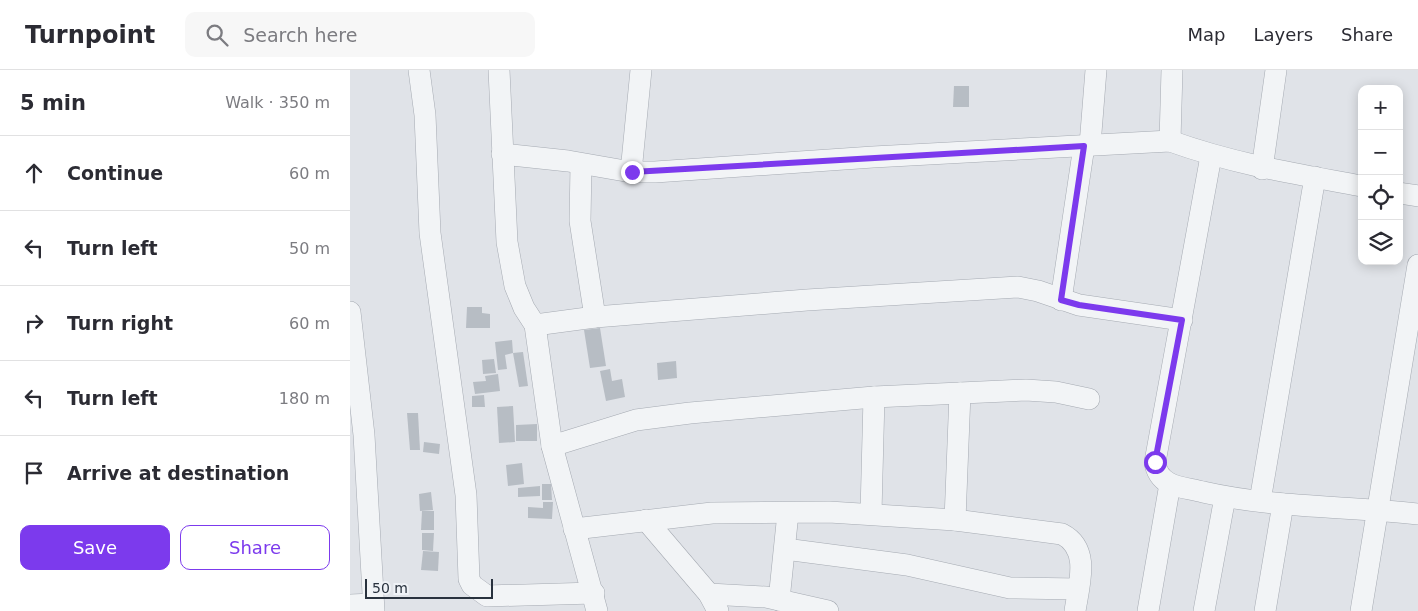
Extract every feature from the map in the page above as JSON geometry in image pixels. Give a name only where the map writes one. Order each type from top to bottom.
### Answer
[{"type":"street","points":[[420,70],[425,115],[430,233],[466,495],[470,579],[472,585],[487,604],[595,602],[580,556],[552,446],[535,325],[524,308],[515,286],[507,242],[499,70]]},
{"type":"street","points":[[632,172],[641,70]]},
{"type":"street","points":[[1061,300],[1087,145],[1096,70]]},
{"type":"street","points":[[1170,141],[1172,70]]},
{"type":"street","points":[[1262,169],[1276,70]]},
{"type":"street","points":[[502,154],[568,161],[581,165],[632,172],[1170,141],[1211,156],[1262,169],[1358,185]]},
{"type":"street","points":[[1211,156],[1155,462],[1156,471],[1170,484],[1224,497],[1283,504],[1418,514]]},
{"type":"street","points":[[581,165],[580,220],[595,317]]},
{"type":"street","points":[[1260,501],[1314,177]]},
{"type":"street","points":[[1403,194],[1418,196]]},
{"type":"street","points":[[1361,611],[1418,265]]},
{"type":"street","points":[[535,325],[595,317],[959,289],[1018,287],[1038,291],[1079,305],[1182,320]]},
{"type":"street","points":[[350,312],[364,435],[373,608],[350,605]]},
{"type":"street","points":[[552,446],[636,420],[690,413],[874,397],[1026,390],[1056,392],[1089,399]]},
{"type":"street","points":[[955,520],[960,393]]},
{"type":"street","points":[[870,513],[874,397]]},
{"type":"street","points":[[1148,611],[1170,484]]},
{"type":"street","points":[[1204,611],[1224,497]]},
{"type":"street","points":[[1265,611],[1283,504]]},
{"type":"street","points":[[574,529],[712,513],[870,513],[955,520],[1062,534],[1072,539],[1079,549],[1080,568],[1075,611]]},
{"type":"street","points":[[779,600],[788,513]]},
{"type":"street","points":[[646,520],[713,602],[779,600],[828,611]]},
{"type":"street","points":[[785,550],[907,565],[1003,587],[1078,589]]},
{"type":"building","points":[[954,86],[969,86],[969,107],[953,107]]},
{"type":"building","points":[[467,307],[482,307],[482,313],[490,314],[490,328],[466,328]]},
{"type":"building","points":[[600,328],[606,366],[590,368],[584,330]]},
{"type":"building","points":[[512,340],[513,353],[505,355],[507,369],[498,370],[495,342]]},
{"type":"building","points":[[523,352],[528,386],[519,387],[513,353]]},
{"type":"building","points":[[494,359],[496,373],[483,374],[482,360]]},
{"type":"building","points":[[676,361],[677,378],[658,380],[657,363]]},
{"type":"building","points":[[610,369],[612,381],[622,379],[625,397],[606,401],[600,371]]},
{"type":"building","points":[[498,374],[500,391],[475,394],[473,382],[486,381],[485,376]]},
{"type":"building","points":[[484,395],[485,407],[472,407],[472,396]]},
{"type":"building","points":[[513,406],[515,442],[499,443],[497,407]]},
{"type":"building","points":[[407,413],[418,413],[420,450],[410,450]]},
{"type":"building","points":[[537,424],[537,441],[516,441],[516,425]]},
{"type":"building","points":[[424,442],[440,444],[439,454],[423,452]]},
{"type":"building","points":[[522,463],[524,484],[508,486],[506,465]]},
{"type":"building","points":[[542,484],[551,484],[552,500],[542,500]]},
{"type":"building","points":[[540,486],[540,496],[518,497],[518,488]]},
{"type":"building","points":[[431,492],[433,510],[420,511],[419,494]]},
{"type":"building","points":[[543,502],[553,502],[552,519],[528,518],[528,507],[543,508]]},
{"type":"building","points":[[422,511],[434,511],[434,530],[421,530]]},
{"type":"building","points":[[422,533],[434,533],[433,551],[422,550]]},
{"type":"building","points":[[423,551],[439,552],[438,571],[421,570]]},
{"type":"route","points":[[632,172],[655,172],[873,156],[1084,146],[1061,300],[1079,305],[1182,320],[1155,462]]}]
